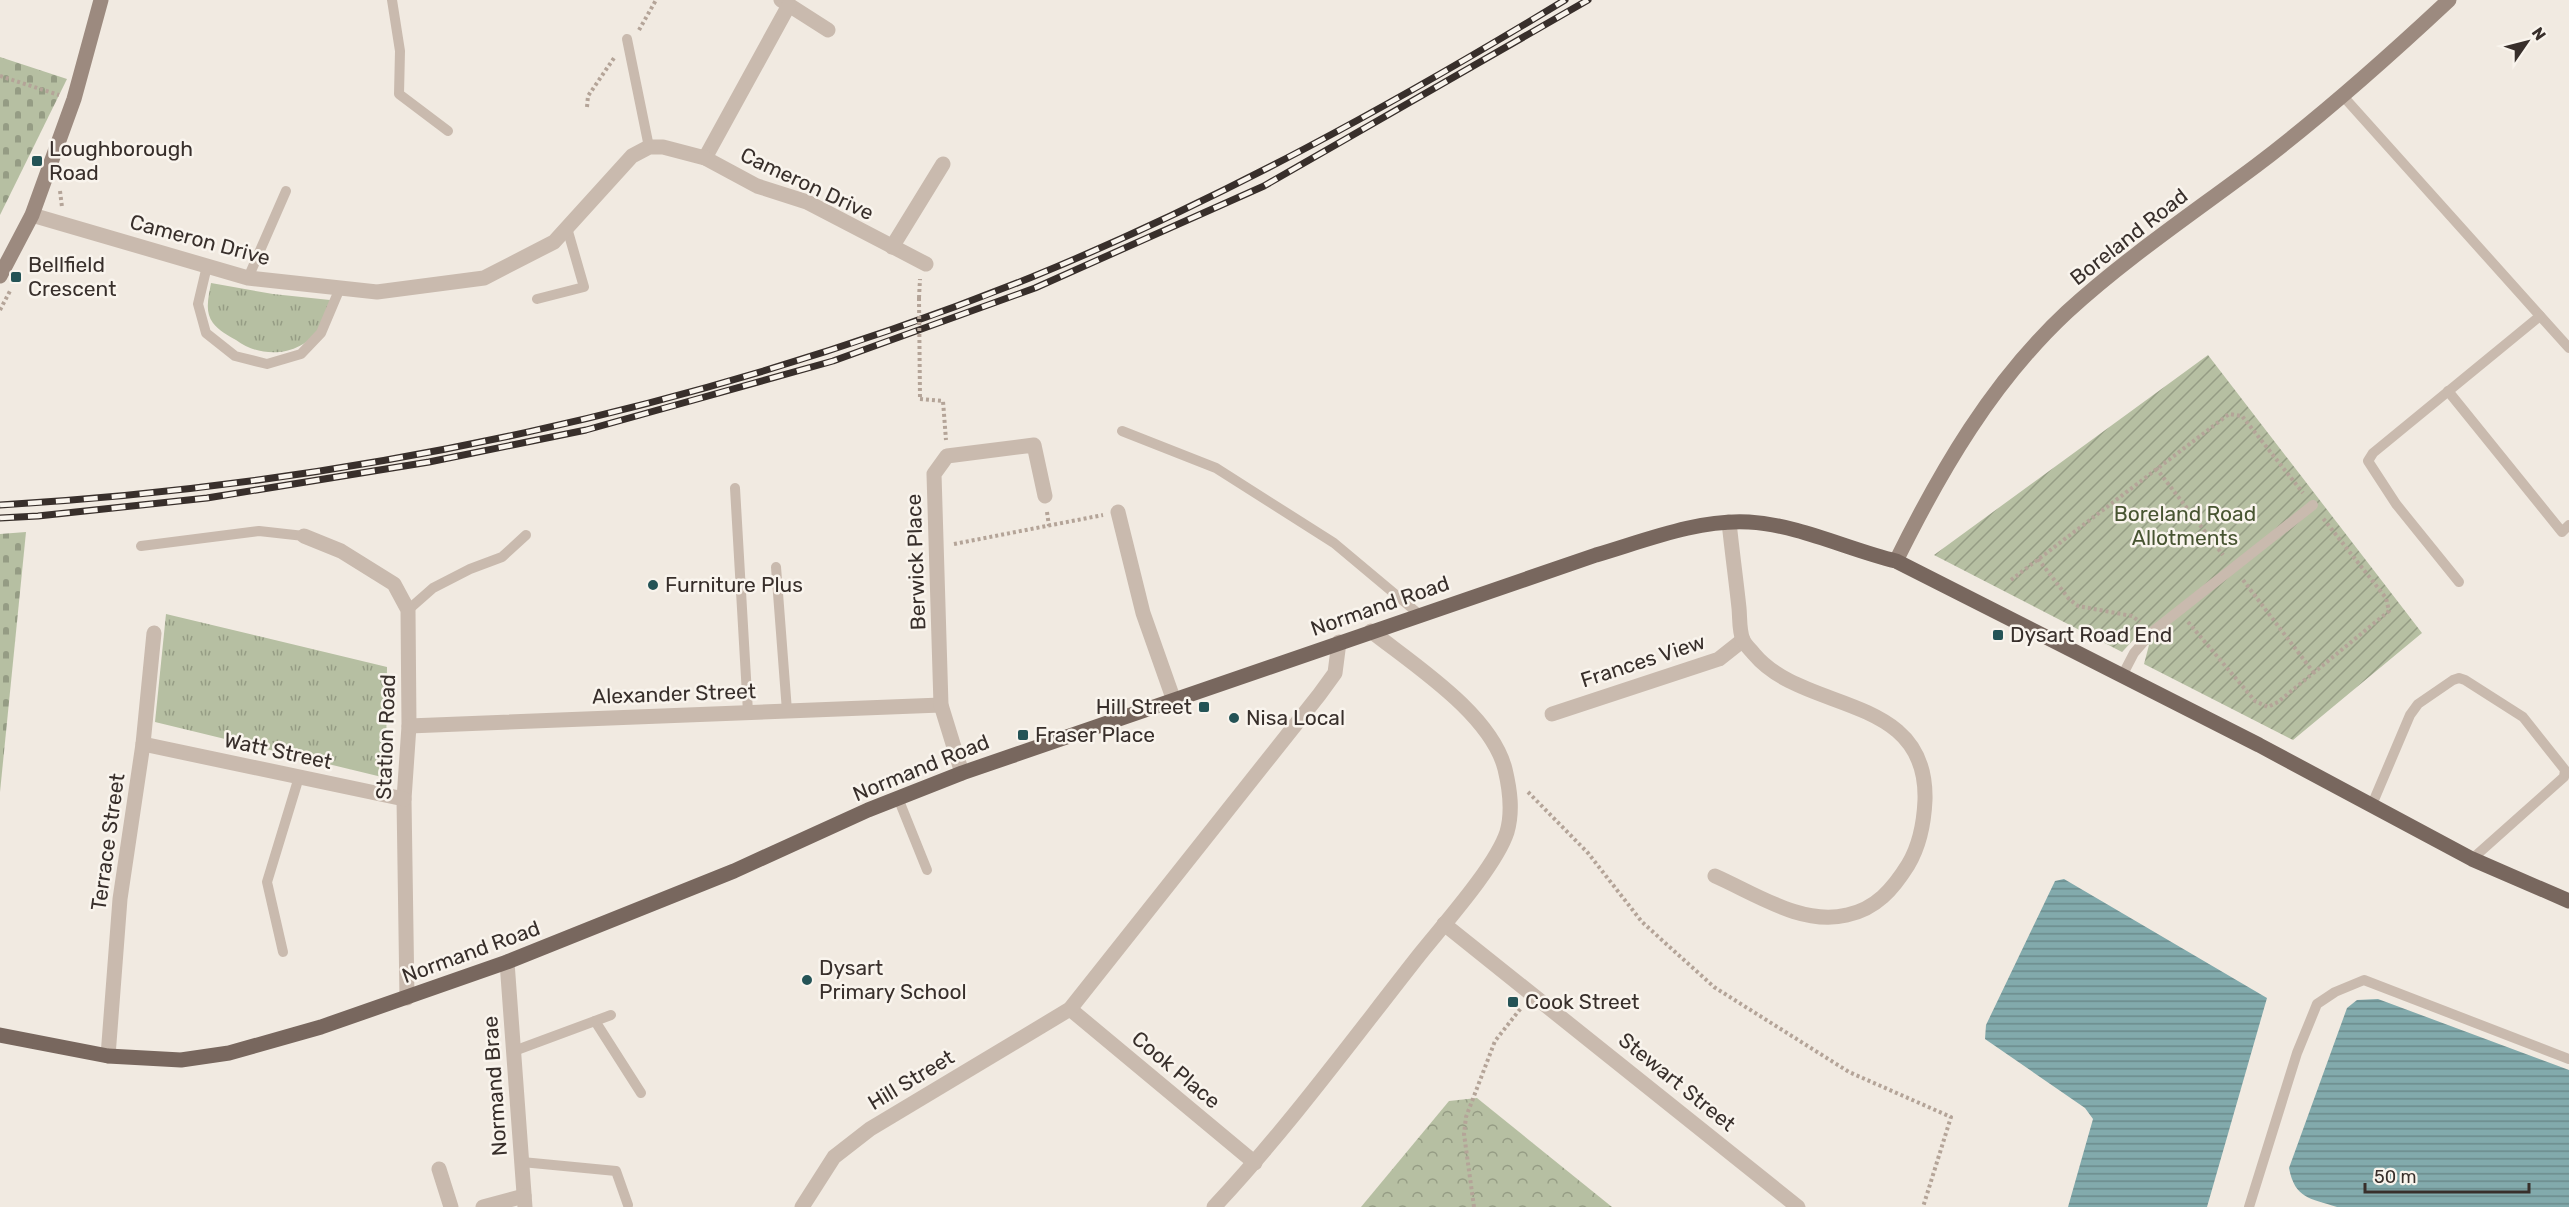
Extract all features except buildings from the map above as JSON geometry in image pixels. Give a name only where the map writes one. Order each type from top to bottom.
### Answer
[{"type":"main road","points":[[0,276],[32,215],[74,99],[101,0]]},
{"type":"main road","name":"Boreland Road","points":[[1896,561],[1932,488],[1965,434],[2002,385],[2066,313],[2159,237],[2258,164],[2383,62],[2449,0]]},
{"type":"main road","name":"Normand Road","points":[[0,1035],[108,1056],[181,1060],[207,1058],[321,1027],[507,962],[734,871],[962,772],[1596,555],[1668,534],[1729,522],[1785,527],[1859,552],[1896,561],[2259,746],[2472,859],[2569,901]]},
{"type":"street","name":"Cameron Drive","points":[[705,158],[785,2],[828,30]]},
{"type":"street","name":"Cameron Drive","points":[[32,215],[248,278],[377,292],[484,278],[554,242],[632,156],[649,147],[663,147],[705,158],[757,186],[807,202],[892,247],[923,270]]},
{"type":"street","points":[[892,247],[943,164]]},
{"type":"street","points":[[947,456],[1034,445],[1045,496]]},
{"type":"street","name":"Berwick Place","points":[[947,456],[934,474],[942,705],[962,772]]},
{"type":"street","points":[[1118,512],[1143,613],[1173,698]]},
{"type":"street","points":[[1715,876],[1807,917],[1831,919],[1862,912],[1891,890],[1909,862],[1924,826],[1925,786],[1920,764],[1906,740],[1881,717],[1789,681],[1762,663],[1743,640],[1729,522]]},
{"type":"street","name":"Station Road","points":[[304,536],[341,551],[394,584],[408,610],[409,726],[404,799],[407,998]]},
{"type":"street","points":[[1214,1207],[1255,1163],[1444,924],[1496,856],[1506,833],[1510,794],[1505,767],[1489,736],[1472,715],[1371,631]]},
{"type":"street","name":"Terrace Street","points":[[108,1056],[120,899],[143,744],[154,633]]},
{"type":"street","name":"Frances View","points":[[1551,714],[1719,659],[1743,640]]},
{"type":"street","name":"Hill Street","points":[[802,1207],[834,1157],[870,1129],[1070,1009],[1320,695],[1335,673],[1339,642]]},
{"type":"street","name":"Alexander Street","points":[[409,726],[942,705]]},
{"type":"street","name":"Watt Street","points":[[143,744],[404,799]]},
{"type":"street","name":"Stewart Street","points":[[1444,924],[1798,1207]]},
{"type":"street","name":"Normand Brae","points":[[507,962],[525,1201]]},
{"type":"street","name":"Cook Place","points":[[1070,1009],[1255,1163]]},
{"type":"street","points":[[439,1169],[451,1207]]},
{"type":"street","points":[[483,1207],[525,1201]]},
{"type":"lane","points":[[392,0],[400,51],[399,94],[448,131]]},
{"type":"lane","points":[[627,39],[649,147]]},
{"type":"lane","points":[[2342,95],[2569,348]]},
{"type":"lane","points":[[248,278],[286,190]]},
{"type":"lane","points":[[537,299],[584,287],[567,228]]},
{"type":"lane","points":[[207,266],[198,304],[206,333],[235,356],[267,364],[301,354],[321,333],[340,288]]},
{"type":"lane","points":[[2459,582],[2396,504],[2368,461],[2373,453],[2540,316]]},
{"type":"lane","points":[[2448,391],[2562,532],[2569,525]]},
{"type":"lane","points":[[1122,431],[1216,468],[1334,543],[1420,615]]},
{"type":"lane","points":[[735,488],[748,712]]},
{"type":"lane","points":[[2122,676],[2134,652],[2149,634],[2313,505]]},
{"type":"lane","points":[[141,546],[260,531],[304,536]]},
{"type":"lane","points":[[408,610],[433,588],[470,569],[502,557],[526,536]]},
{"type":"lane","points":[[777,567],[787,711]]},
{"type":"lane","points":[[2371,807],[2410,715],[2418,704],[2459,678],[2523,717],[2567,769],[2564,777],[2472,859]]},
{"type":"lane","points":[[283,952],[267,882],[299,777]]},
{"type":"lane","points":[[898,798],[927,870]]},
{"type":"lane","points":[[2249,1207],[2297,1053],[2317,1004],[2335,992],[2364,980],[2569,1059]]},
{"type":"lane","points":[[514,1051],[611,1015]]},
{"type":"lane","points":[[595,1021],[641,1093]]},
{"type":"lane","points":[[522,1162],[615,1171],[628,1205]]},
{"type":"path","points":[[587,107],[588,96],[627,39],[637,34],[656,0]]},
{"type":"path","points":[[0,76],[74,99]]},
{"type":"path","points":[[923,270],[919,298],[920,399],[943,401],[947,456]]},
{"type":"path","points":[[936,548],[1118,512]]},
{"type":"path","points":[[2038,559],[2069,599],[2078,606],[2132,616],[2149,634]]},
{"type":"path","points":[[1505,767],[1588,853],[1642,922],[1714,987],[1849,1072],[1951,1117],[1923,1207]]},
{"type":"path","points":[[1474,1207],[1464,1134],[1466,1117],[1495,1041],[1533,993]]},
{"type":"green space","points":[[0,57],[67,79],[0,215]]},
{"type":"green space","points":[[211,283],[273,294],[330,300],[322,326],[314,336],[293,349],[270,352],[247,346],[215,326],[208,308]]},
{"type":"green space","name":"Boreland Road Allotments","points":[[2208,355],[2422,633],[2293,740],[2144,664],[2149,645],[2135,638],[2122,652],[1934,555]]},
{"type":"green space","points":[[26,532],[0,792],[0,534]]},
{"type":"green space","points":[[166,614],[387,667],[386,778],[155,722]]},
{"type":"green space","points":[[1477,1098],[1612,1207],[1361,1207],[1449,1101]]},
{"type":"water","points":[[2064,879],[2267,998],[2207,1207],[2068,1207],[2093,1119],[2085,1108],[1985,1039],[1986,1025],[2055,881]]},
{"type":"water","points":[[2378,999],[2569,1070],[2569,1207],[2337,1207],[2312,1199],[2300,1192],[2295,1186],[2289,1168],[2347,1008],[2357,1000]]},
{"type":"railway","points":[[0,505],[131,495],[263,479],[394,459],[525,433],[655,401],[783,365],[909,324],[1032,277],[1170,216],[1370,113],[1565,0]]},
{"type":"railway","points":[[0,518],[207,498],[429,462],[586,430],[833,361],[1035,288],[1264,186],[1588,0]]},
{"type":"place","name":"Loughborough Road","points":[[37,161]]},
{"type":"place","name":"Bellfield Crescent","points":[[16,277]]},
{"type":"place","name":"Furniture Plus","points":[[653,585]]},
{"type":"place","name":"Dysart Road End","points":[[1998,635]]},
{"type":"place","name":"Hill Street","points":[[1204,707]]},
{"type":"place","name":"Nisa Local","points":[[1234,718]]},
{"type":"place","name":"Fraser Place","points":[[1023,735]]},
{"type":"place","name":"Dysart Primary School","points":[[807,980]]},
{"type":"place","name":"Cook Street","points":[[1513,1002]]}]
